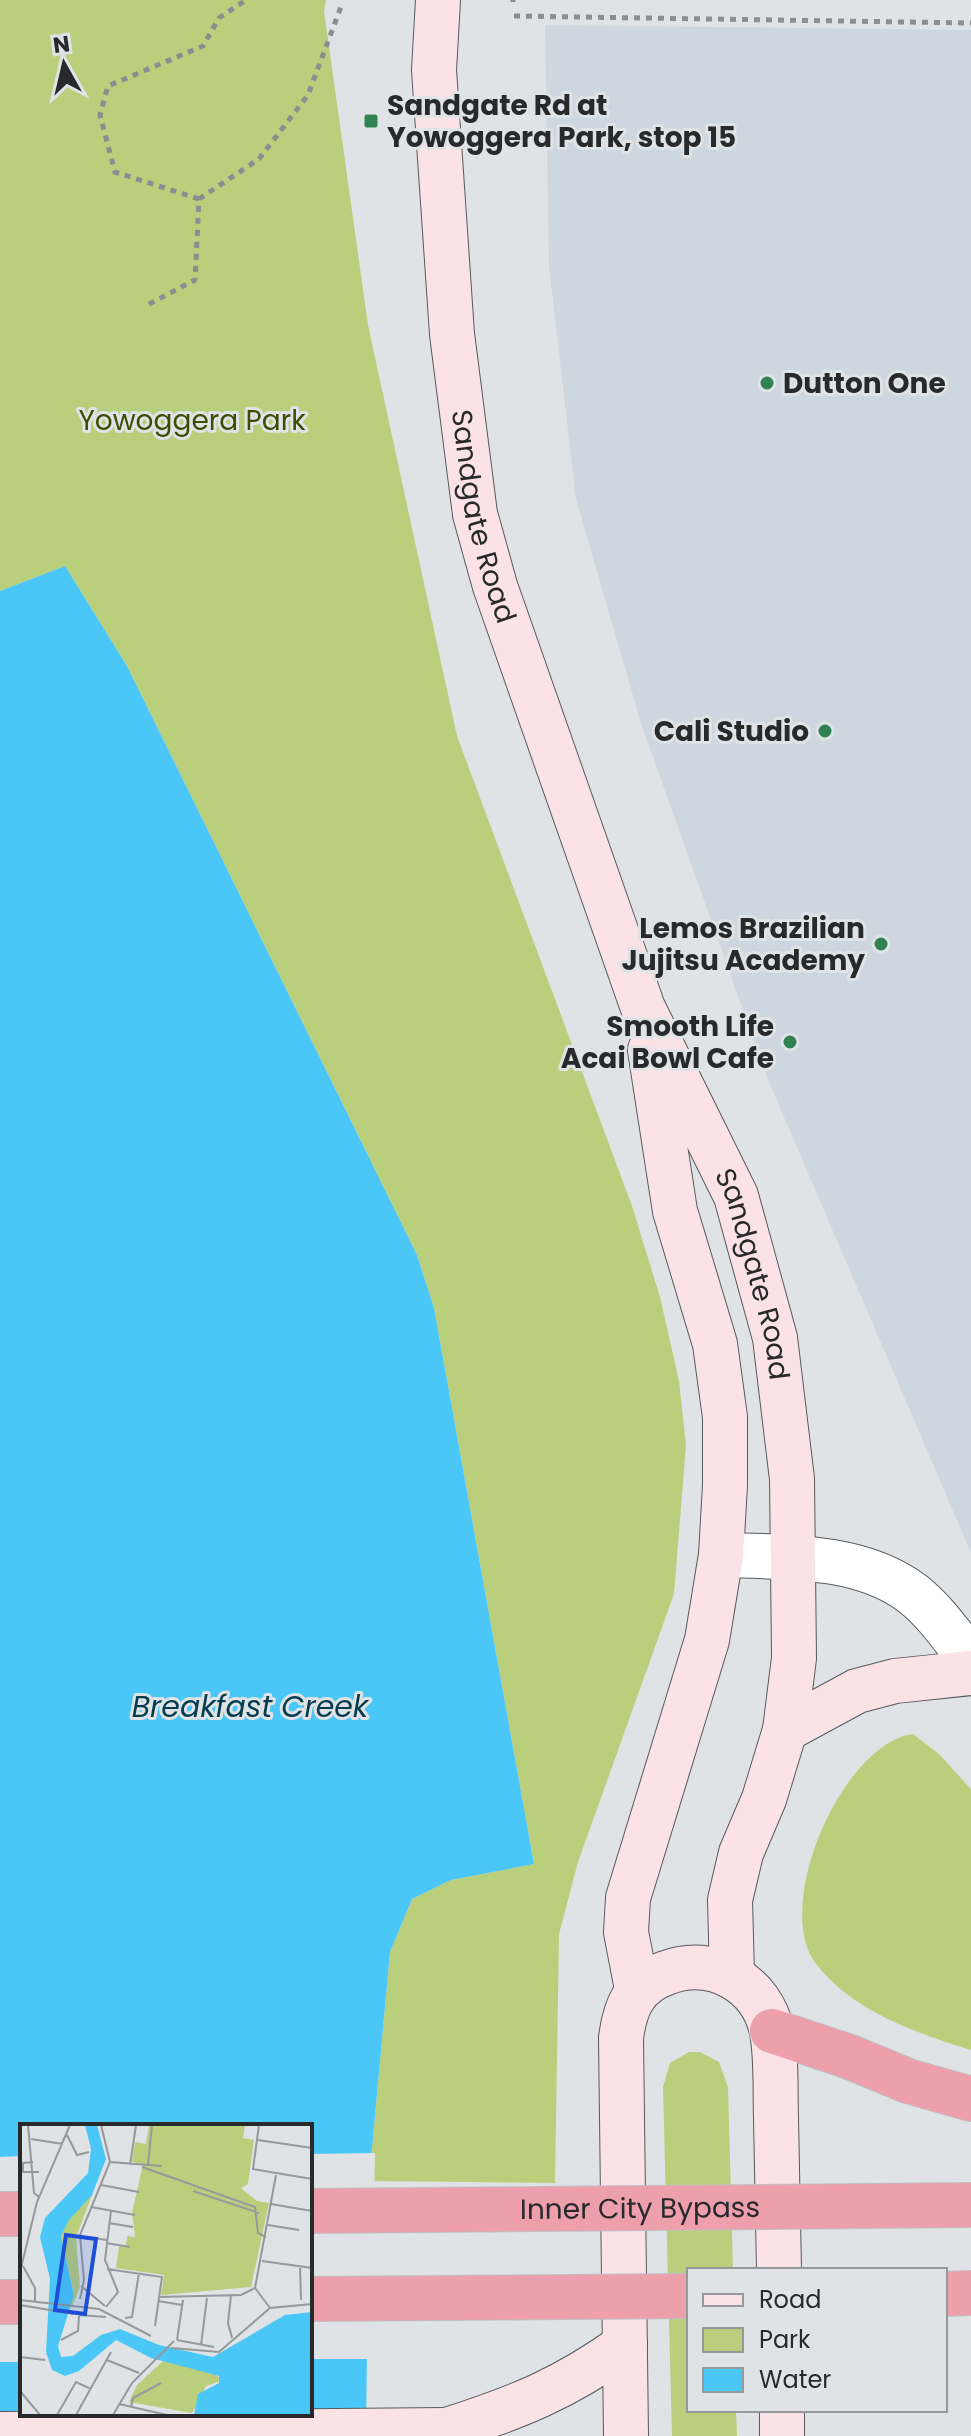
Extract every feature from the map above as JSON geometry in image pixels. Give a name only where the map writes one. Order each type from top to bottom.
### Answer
[{"type":"highway","points":[[772,2031],[850,2057],[908,2081],[971,2099]]},
{"type":"highway","name":"Inner City Bypass","points":[[312,2211],[971,2205]]},
{"type":"highway","points":[[947,2294],[971,2293]]},
{"type":"highway","points":[[312,2299],[687,2296]]},
{"type":"main road","name":"Sandgate Road","points":[[438,0],[434,70],[452,334],[475,514],[495,586],[643,1008],[736,1196],[775,1338],[788,1429],[796,1558],[794,1658],[785,1730],[764,1799],[741,1853],[730,1900],[732,1975]]},
{"type":"main road","name":"Sandgate Road","points":[[637,1989],[626,1932],[628,1898],[707,1640],[721,1555],[725,1417],[715,1344],[675,1211],[643,1008]]},
{"type":"main road","points":[[785,1730],[857,1691],[895,1681],[971,1673]]},
{"type":"main road","points":[[626,2436],[623,2020],[637,1989],[653,1978],[678,1968],[705,1966],[732,1975],[753,1992],[772,2031],[779,2268]]},
{"type":"main road","points":[[0,2434],[459,2433],[581,2376],[625,2345]]},
{"type":"main road","points":[[782,2412],[782,2436]]},
{"type":"street","points":[[721,1555],[796,1558],[865,1570],[896,1582],[931,1611],[971,1660]]},
{"type":"path","points":[[199,199],[115,172],[100,115],[108,86],[203,46],[219,18],[246,0]]},
{"type":"path","points":[[199,199],[259,159],[308,95],[342,4]]},
{"type":"path","points":[[514,16],[971,23]]},
{"type":"path","points":[[149,304],[195,280],[199,199]]},
{"type":"shaded area","name":"Dutton One","points":[[545,25],[971,30],[971,1553],[766,1075],[640,720],[576,499],[549,267]]},
{"type":"green space","name":"Yowoggera Park","points":[[0,0],[326,0],[324,11],[368,325],[457,736],[632,1206],[660,1297],[679,1381],[686,1445],[674,1594],[578,1862],[559,1934],[555,2183],[369,2181],[390,1952],[412,1899],[451,1880],[534,1864],[434,1308],[417,1255],[127,666],[65,566],[0,591]]},
{"type":"green space","points":[[913,1734],[939,1754],[971,1789],[971,2050],[885,2018],[846,1993],[814,1961],[804,1935],[803,1902],[809,1866],[822,1830],[840,1795],[862,1766],[887,1744]]},
{"type":"green space","points":[[689,2052],[700,2052],[719,2062],[728,2087],[733,2268],[687,2268],[687,2412],[736,2412],[737,2436],[672,2436],[663,2087],[670,2063]]},
{"type":"water","name":"Breakfast Creek","points":[[65,566],[127,666],[417,1255],[434,1308],[534,1864],[451,1880],[412,1899],[390,1952],[369,2181],[366,2436],[0,2436],[0,591]]},
{"type":"pier","points":[[375,2153],[371,2359],[312,2359],[312,2154]]},
{"type":"pier","points":[[20,2156],[20,2362],[0,2362],[0,2157]]},
{"type":"place","name":"Sandgate Rd at Yowoggera Park, stop 15","points":[[371,121]]},
{"type":"place","name":"Dutton One","points":[[767,383]]},
{"type":"place","name":"Cali Studio","points":[[825,731]]},
{"type":"place","name":"Lemos Brazilian Jujitsu Academy","points":[[881,944]]},
{"type":"place","name":"Smooth Life Acai Bowl Cafe","points":[[790,1042]]}]
